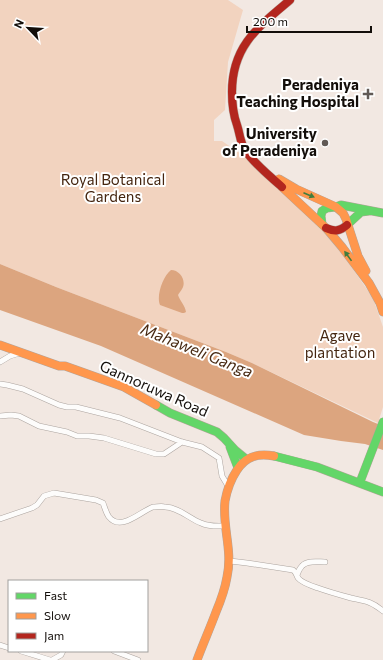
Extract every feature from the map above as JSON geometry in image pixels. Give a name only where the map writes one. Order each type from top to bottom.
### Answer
[{"type":"main road","points":[[290,0],[250,36],[237,59],[234,77],[233,100],[234,117],[240,141],[247,153],[324,226],[342,247],[369,284],[383,312]]},
{"type":"main road","points":[[239,133],[267,169],[283,182],[336,207],[343,213],[358,256],[383,301]]},
{"type":"main road","points":[[372,211],[361,212],[339,231],[334,232],[324,226],[321,214],[327,207],[342,205],[383,213]]},
{"type":"main road","name":"Gannoruwa Road","points":[[0,341],[124,387],[170,413],[217,432],[246,459]]},
{"type":"main road","name":"Gannoruwa Road","points":[[0,345],[59,366],[65,366]]},
{"type":"main road","points":[[360,482],[383,422]]},
{"type":"main road","name":"Gannoruwa Road","points":[[228,443],[238,468]]},
{"type":"main road","points":[[196,660],[224,592],[228,574],[230,561],[225,526],[224,504],[226,494],[228,486],[238,468],[246,459],[260,454],[268,454],[319,468],[360,482],[383,492]]},
{"type":"street","points":[[0,362],[10,356],[20,353]]},
{"type":"street","points":[[0,384],[23,388],[60,405],[76,407],[120,418],[182,442],[202,447],[219,458],[222,476],[228,486]]},
{"type":"street","points":[[0,416],[19,416],[39,426],[67,432],[77,436],[104,438],[156,454],[164,454],[182,442]]},
{"type":"street","points":[[0,519],[32,508],[37,505],[44,496],[54,493],[96,500],[103,503],[108,516],[117,522],[128,521],[154,507],[167,506],[203,524],[225,526]]},
{"type":"street","points":[[230,561],[293,570],[304,582],[317,588],[368,601],[383,611]]},
{"type":"street","points":[[297,575],[302,565],[305,563],[313,561],[325,562]]},
{"type":"street","points":[[24,652],[51,660],[61,655],[62,652]]},
{"type":"street","points":[[117,652],[138,660]]},
{"type":"street","points":[[28,660],[30,654]]},
{"type":"green space","name":"Royal Botanical Gardens","points":[[0,0],[228,0],[243,10],[228,62],[225,110],[214,120],[214,141],[222,141],[244,156],[330,236],[373,298],[383,327],[383,407],[378,423],[226,352],[0,264]]},
{"type":"water","name":"Mahaweli Ganga","points":[[0,264],[226,352],[383,426],[383,450],[365,444],[304,435],[101,346],[0,310]]},
{"type":"water","points":[[171,270],[174,270],[180,274],[183,279],[184,283],[182,290],[178,295],[184,305],[186,312],[184,313],[160,305],[159,297],[161,286],[165,277]]},
{"type":"traffic: fast","points":[[336,207],[341,205],[383,213]]},
{"type":"traffic: fast","points":[[322,224],[322,211],[327,208],[335,207]]},
{"type":"traffic: fast","points":[[347,225],[361,212],[369,211]]},
{"type":"traffic: fast","points":[[156,405],[170,413],[217,432],[246,459]]},
{"type":"traffic: fast","points":[[360,482],[383,422]]},
{"type":"traffic: fast","points":[[230,447],[238,468]]},
{"type":"traffic: fast","points":[[274,456],[317,467],[383,492]]},
{"type":"traffic: slow","points":[[279,179],[296,189],[336,207],[343,213],[358,256],[366,271]]},
{"type":"traffic: slow","points":[[282,187],[326,228],[342,247],[369,283],[380,303],[383,312]]},
{"type":"traffic: slow","points":[[0,345],[124,387],[156,405]]},
{"type":"traffic: slow","points":[[197,660],[221,599],[229,567],[224,511],[227,493],[233,477],[244,461],[258,455],[274,456]]},
{"type":"traffic: jam","points":[[282,187],[258,165],[243,147],[234,113],[232,92],[233,76],[242,50],[249,39],[267,19],[290,0]]},
{"type":"traffic: jam","points":[[326,228],[337,230],[342,229],[347,225]]},
{"type":"place","name":"Peradeniya Teaching Hospital","points":[[368,94]]},
{"type":"place","name":"University of Peradeniya","points":[[325,143]]},
{"type":"park label","name":"Agave plantation","points":[[340,344]]}]
